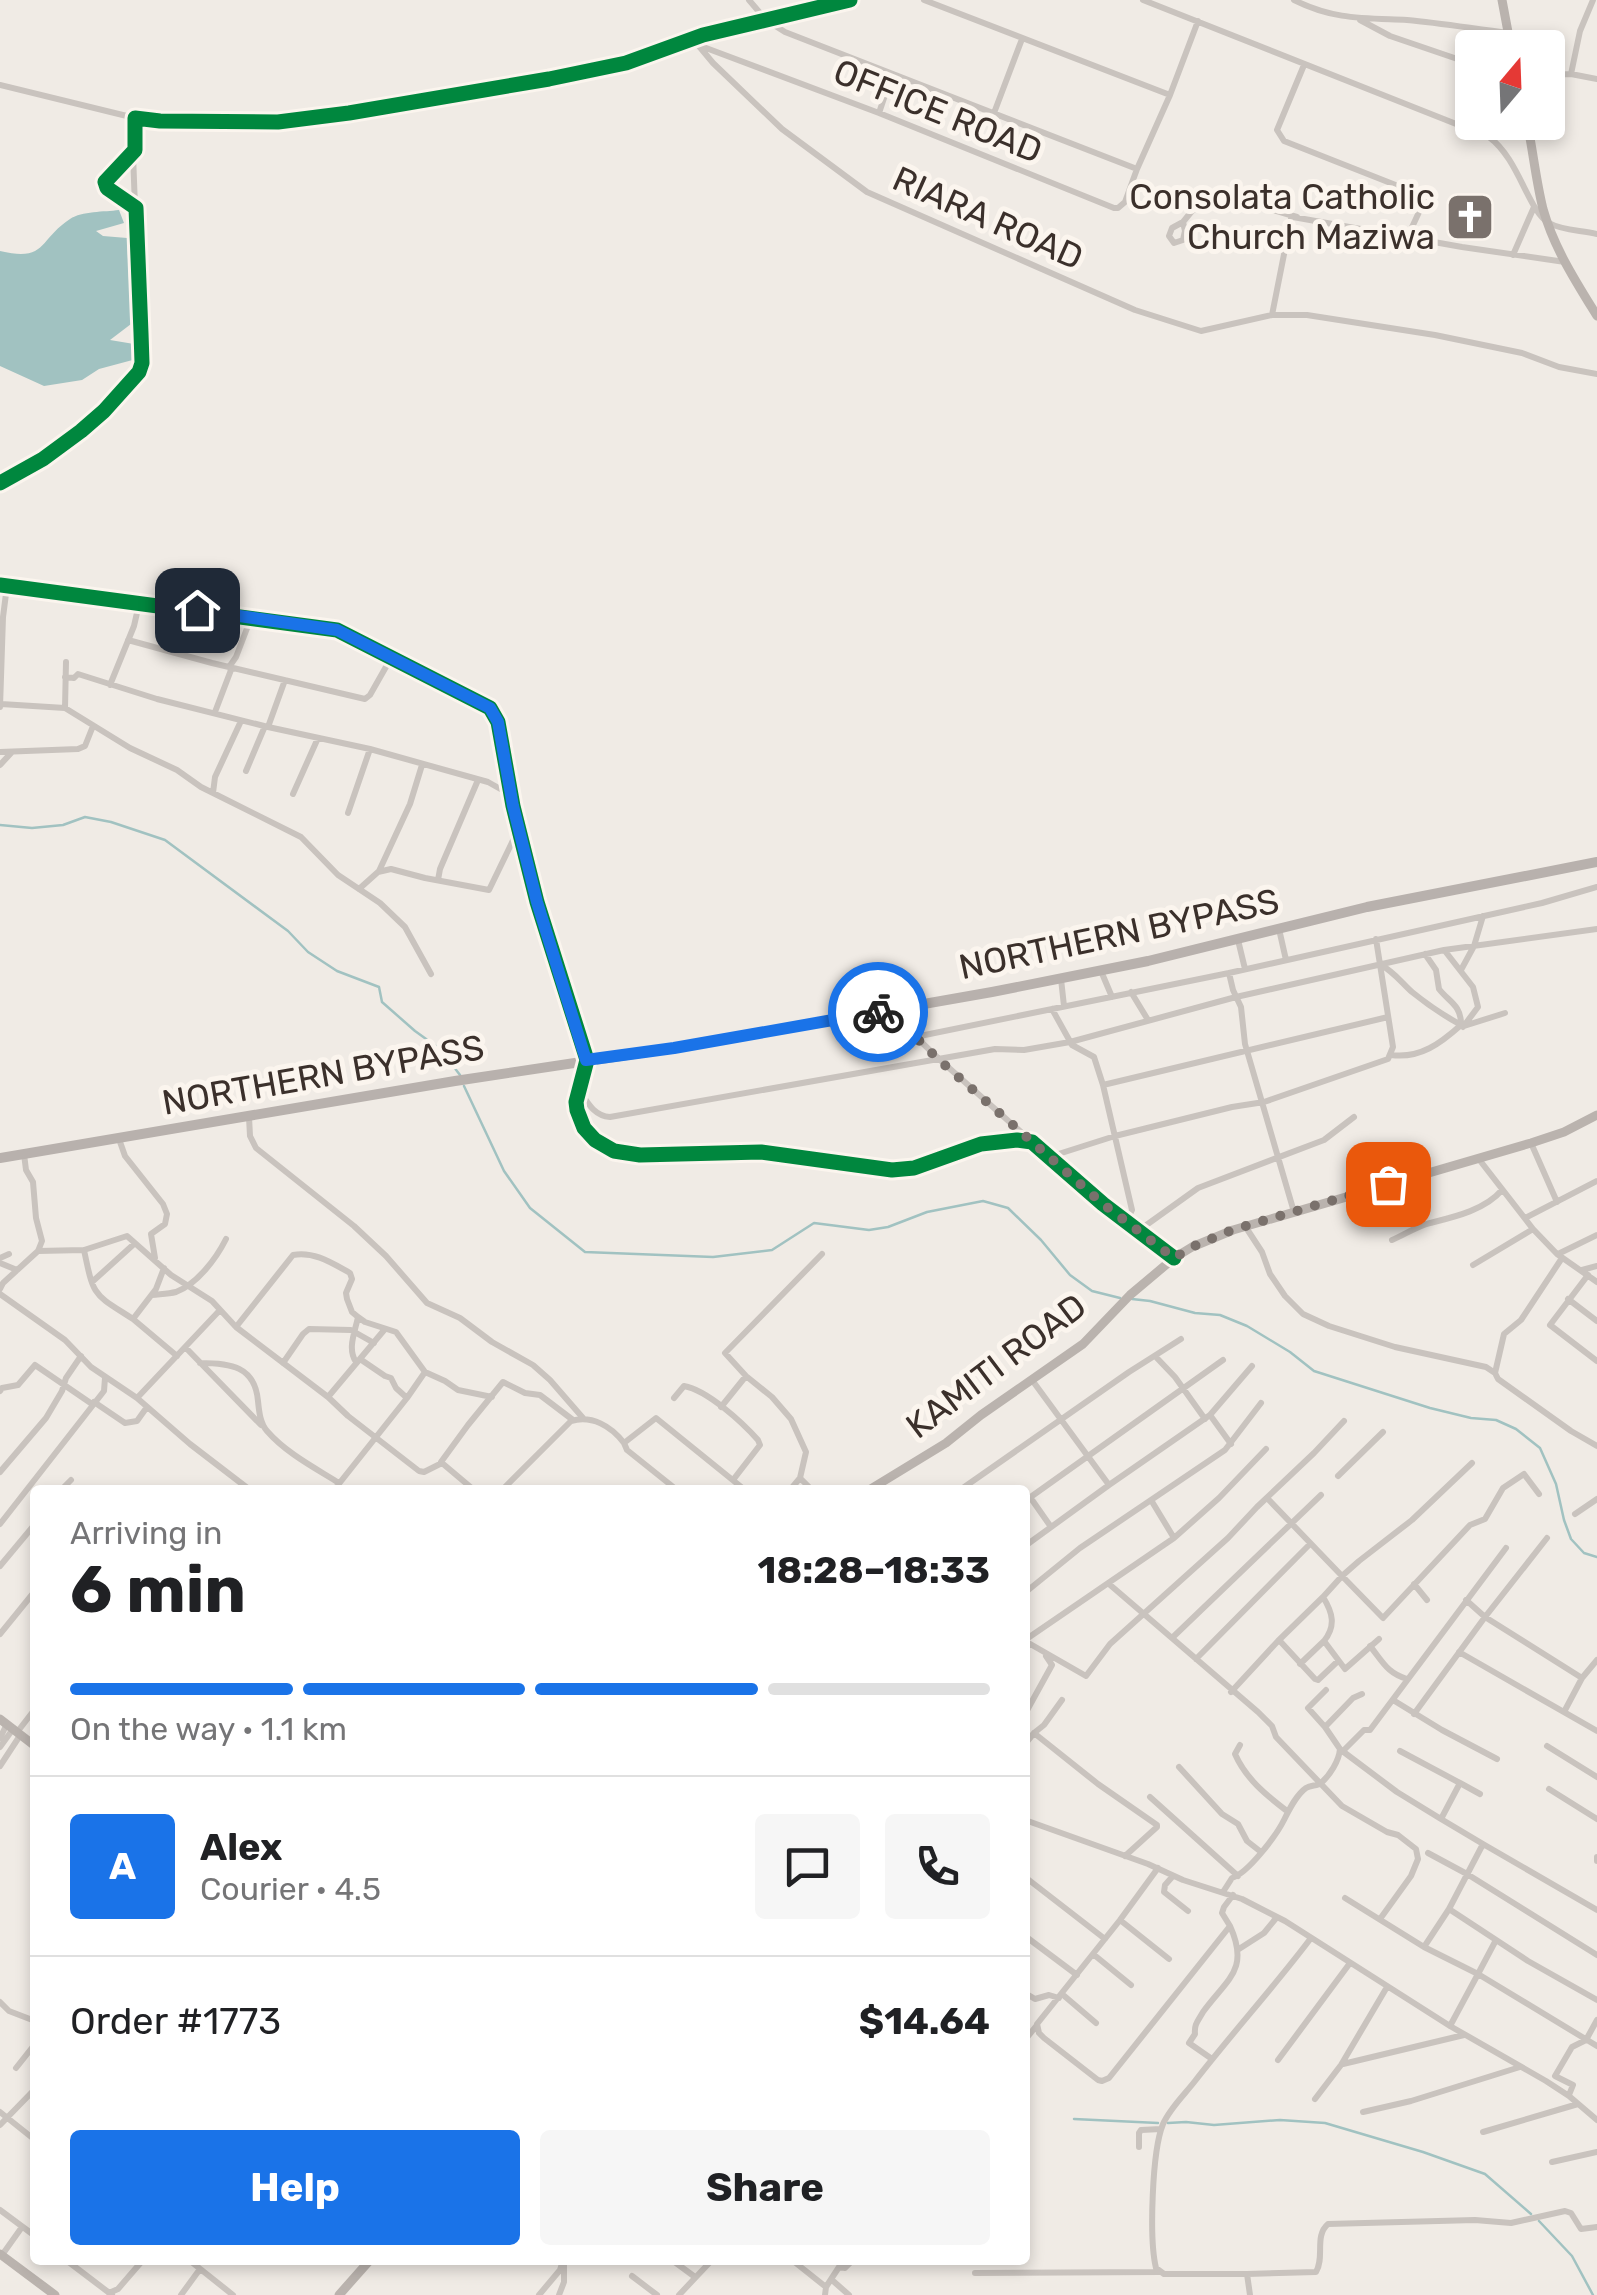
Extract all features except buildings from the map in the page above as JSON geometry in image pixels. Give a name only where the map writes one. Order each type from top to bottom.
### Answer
[{"type":"main road","points":[[1502,0],[1507,30]]},
{"type":"main road","points":[[1531,140],[1548,223],[1564,262],[1597,316]]},
{"type":"main road","points":[[2,583],[337,630],[490,708],[498,722],[518,829],[537,902],[586,1060]]},
{"type":"main road","name":"NORTHERN BYPASS","points":[[0,1158],[674,1048],[1101,971],[1384,904],[1597,862]]},
{"type":"main road","name":"KAMITI ROAD","points":[[878,1485],[946,1443],[1083,1344],[1130,1295],[1174,1258],[1203,1242],[1531,1143],[1597,1115]]},
{"type":"main road","points":[[1,2255],[55,2295]]},
{"type":"main road","points":[[339,2295],[366,2265]]},
{"type":"street","points":[[749,0],[766,20],[785,32],[1135,168]]},
{"type":"street","points":[[0,85],[160,121],[308,120],[640,59],[766,20],[850,0]]},
{"type":"street","points":[[924,0],[1170,95]]},
{"type":"street","points":[[1144,0],[1489,137],[1510,157],[1548,223],[1597,234]]},
{"type":"street","points":[[1294,0],[1326,14],[1359,20],[1407,20],[1485,30]]},
{"type":"street","points":[[1571,74],[1580,32],[1593,0]]},
{"type":"street","points":[[1359,20],[1390,36],[1455,58]]},
{"type":"street","name":"OFFICE ROAD","points":[[695,42],[1118,208],[1125,202],[1135,168],[1170,95],[1198,21]]},
{"type":"street","points":[[994,112],[1022,38]]},
{"type":"street","name":"RIARA ROAD","points":[[695,42],[782,129],[858,186],[1135,310],[1196,331],[1295,313],[1522,353],[1558,368],[1597,374]]},
{"type":"street","points":[[1304,65],[1277,130],[1280,136],[1284,141],[1426,197],[1407,238]]},
{"type":"street","points":[[878,114],[892,74]]},
{"type":"street","points":[[1565,74],[1597,79]]},
{"type":"street","points":[[135,118],[133,153],[105,182],[107,188],[136,207]]},
{"type":"street","points":[[0,483],[43,459],[92,422],[134,378],[142,363],[133,153]]},
{"type":"street","points":[[1183,222],[1210,198],[1238,200],[1298,217],[1407,238],[1564,262]]},
{"type":"street","points":[[1514,255],[1535,206]]},
{"type":"street","points":[[1272,315],[1291,220],[1298,217]]},
{"type":"street","points":[[2,583],[0,705],[65,708],[213,794],[301,837],[338,875],[405,927],[431,974]]},
{"type":"street","points":[[110,685],[140,603]]},
{"type":"street","points":[[180,654],[197,610]]},
{"type":"street","points":[[215,713],[252,617]]},
{"type":"street","points":[[128,640],[366,698],[392,656]]},
{"type":"street","points":[[65,708],[66,662]]},
{"type":"street","points":[[65,677],[78,674],[266,727],[478,779],[496,785],[512,799]]},
{"type":"street","points":[[246,771],[285,680]]},
{"type":"street","points":[[213,794],[216,777],[242,720]]},
{"type":"street","points":[[0,752],[78,749],[85,746],[93,726]]},
{"type":"street","points":[[292,794],[318,738]]},
{"type":"street","points":[[348,813],[370,750]]},
{"type":"street","points":[[0,765],[13,752]]},
{"type":"street","points":[[360,890],[378,872],[410,804],[422,764]]},
{"type":"street","points":[[438,880],[478,779]]},
{"type":"street","points":[[378,872],[391,869],[489,890],[518,829]]},
{"type":"street","points":[[914,1037],[1245,970],[1597,887]]},
{"type":"street","points":[[1460,971],[1474,946],[1483,916]]},
{"type":"street","points":[[1279,928],[1286,960]]},
{"type":"street","points":[[579,1090],[592,1110],[610,1117],[995,1049],[1024,1050],[1070,1042],[1236,997],[1425,954],[1597,929]]},
{"type":"street","points":[[1238,938],[1245,970]]},
{"type":"street","points":[[1049,1157],[1115,1136],[1264,1102],[1388,1059],[1393,1047],[1376,939]]},
{"type":"street","points":[[1436,970],[1444,950]]},
{"type":"street","points":[[1391,1055],[1408,1056],[1434,1046],[1475,1012],[1478,1004],[1472,987],[1444,950]]},
{"type":"street","points":[[1425,954],[1436,970],[1439,988],[1460,1012],[1462,1026]]},
{"type":"street","points":[[1380,964],[1393,971],[1430,1008],[1462,1026],[1505,1013]]},
{"type":"street","points":[[1101,971],[1112,997]]},
{"type":"street","points":[[1229,973],[1294,1212]]},
{"type":"street","points":[[1061,978],[1064,1006]]},
{"type":"street","points":[[1131,992],[1148,1020]]},
{"type":"street","points":[[888,1010],[1049,1157],[1174,1258]]},
{"type":"street","points":[[1052,1010],[1070,1042],[1094,1057],[1132,1210],[1126,1222]]},
{"type":"street","points":[[1103,1085],[1388,1017]]},
{"type":"street","points":[[586,1060],[577,1110],[584,1128],[605,1147],[640,1155],[761,1152],[892,1170],[914,1168],[981,1144],[1032,1142]]},
{"type":"street","points":[[584,1128],[592,1110]]},
{"type":"street","points":[[248,1116],[256,1148],[354,1226],[427,1303],[460,1318],[533,1365],[583,1418],[610,1429],[627,1450],[671,1485]]},
{"type":"street","points":[[1138,1232],[1198,1188],[1324,1140],[1354,1116]]},
{"type":"street","points":[[118,1138],[125,1156],[167,1214],[165,1224],[151,1234],[156,1261]]},
{"type":"street","points":[[1531,1143],[1557,1202]]},
{"type":"street","points":[[24,1154],[26,1170],[34,1182],[42,1241],[38,1251],[16,1270],[0,1292],[244,1485]]},
{"type":"street","points":[[1478,1157],[1533,1229],[1559,1256],[1597,1282]]},
{"type":"street","points":[[1525,1218],[1596,1183]]},
{"type":"street","points":[[1392,1240],[1492,1202],[1502,1190]]},
{"type":"street","points":[[1246,1226],[1284,1296],[1303,1314],[1395,1347],[1471,1362],[1495,1373],[1546,1414],[1597,1446]]},
{"type":"street","points":[[1473,1265],[1533,1229]]},
{"type":"street","points":[[1495,1373],[1504,1334],[1520,1320],[1559,1256],[1597,1235]]},
{"type":"street","points":[[38,1251],[84,1250],[127,1236],[419,1471],[440,1464],[506,1382],[524,1393],[540,1395],[574,1420]]},
{"type":"street","points":[[151,1295],[170,1294],[188,1286],[226,1240]]},
{"type":"street","points":[[91,1283],[134,1244]]},
{"type":"street","points":[[84,1250],[96,1295],[178,1356]]},
{"type":"street","points":[[9,1254],[0,1260],[16,1270]]},
{"type":"street","points":[[236,1327],[288,1259],[298,1254],[326,1258],[350,1273],[352,1279],[346,1293],[352,1312],[365,1322],[396,1332],[424,1372],[446,1380],[458,1390],[492,1396]]},
{"type":"street","points":[[794,1485],[800,1478],[806,1452],[791,1419],[726,1352],[822,1254]]},
{"type":"street","points":[[1597,1266],[1585,1272],[1550,1325],[1597,1361]]},
{"type":"street","points":[[133,1319],[161,1281],[164,1268]]},
{"type":"street","points":[[1568,1299],[1597,1321]]},
{"type":"street","points":[[137,1398],[220,1310]]},
{"type":"street","points":[[358,1317],[352,1356],[391,1378],[407,1398]]},
{"type":"street","points":[[328,1396],[385,1328]]},
{"type":"street","points":[[283,1363],[309,1329],[355,1332],[374,1343]]},
{"type":"street","points":[[967,1485],[1181,1339]]},
{"type":"street","points":[[186,1348],[265,1430],[333,1485]]},
{"type":"street","points":[[0,1472],[46,1418],[81,1356]]},
{"type":"street","points":[[1155,1356],[1231,1444]]},
{"type":"street","points":[[1030,1498],[1224,1360]]},
{"type":"street","points":[[200,1364],[227,1363],[256,1382],[265,1430]]},
{"type":"street","points":[[0,1392],[2,1388],[18,1385],[35,1365],[125,1424],[136,1420],[147,1407]]},
{"type":"street","points":[[1030,1542],[1207,1417],[1252,1366]]},
{"type":"street","points":[[338,1485],[424,1372]]},
{"type":"street","points":[[721,1407],[746,1376]]},
{"type":"street","points":[[0,1524],[104,1390],[105,1378]]},
{"type":"street","points":[[1032,1380],[1110,1485]]},
{"type":"street","points":[[674,1398],[687,1386],[754,1434],[760,1445],[733,1480]]},
{"type":"street","points":[[1030,1588],[1056,1565],[1231,1444],[1262,1403]]},
{"type":"street","points":[[507,1485],[574,1420],[583,1418]]},
{"type":"street","points":[[624,1443],[656,1418],[739,1485]]},
{"type":"street","points":[[1030,1644],[1086,1676],[1110,1644],[1228,1538],[1344,1420]]},
{"type":"street","points":[[1338,1476],[1383,1432]]},
{"type":"street","points":[[1030,1642],[1174,1538],[1266,1448]]},
{"type":"street","points":[[440,1464],[448,1466],[469,1485]]},
{"type":"street","points":[[1232,1692],[1342,1576],[1412,1520],[1472,1464]]},
{"type":"street","points":[[1266,1498],[1383,1618],[1470,1525],[1485,1519],[1505,1486],[1525,1474],[1538,1494]]},
{"type":"street","points":[[800,1478],[807,1485]]},
{"type":"street","points":[[66,1485],[71,1480]]},
{"type":"street","points":[[1172,1638],[1321,1495]]},
{"type":"street","points":[[1151,1500],[1174,1538]]},
{"type":"street","points":[[1575,1514],[1597,1500]]},
{"type":"street","points":[[1030,1502],[1050,1527]]},
{"type":"street","points":[[0,1566],[30,1530]]},
{"type":"street","points":[[1414,1714],[1547,1538]]},
{"type":"street","points":[[1196,1659],[1310,1544]]},
{"type":"street","points":[[1223,1892],[1232,1878],[1239,1876],[1262,1852],[1286,1819],[1287,1811],[1307,1788],[1320,1784],[1342,1750],[1364,1730],[1370,1730],[1506,1548]]},
{"type":"street","points":[[1109,1584],[1268,1722],[1276,1737],[1342,1806],[1416,1849],[1418,1859],[1411,1876],[1380,1919]]},
{"type":"street","points":[[1414,1584],[1427,1600]]},
{"type":"street","points":[[0,1634],[30,1597]]},
{"type":"street","points":[[1300,1664],[1328,1638],[1333,1620],[1323,1597]]},
{"type":"street","points":[[1466,1600],[1485,1617],[1582,1678]]},
{"type":"street","points":[[1324,1641],[1345,1669],[1379,1639]]},
{"type":"street","points":[[1279,1640],[1314,1679],[1318,1680],[1338,1661]]},
{"type":"street","points":[[1370,1646],[1388,1670],[1407,1679]]},
{"type":"street","points":[[1030,1647],[1048,1658],[1052,1666],[1030,1705]]},
{"type":"street","points":[[1459,1652],[1597,1732]]},
{"type":"street","points":[[1564,1712],[1582,1678],[1597,1660]]},
{"type":"street","points":[[1326,1690],[1308,1708],[1342,1750],[1397,1792],[1597,1910]]},
{"type":"street","points":[[1325,1727],[1353,1698],[1362,1694]]},
{"type":"street","points":[[1030,1738],[1062,1700]]},
{"type":"street","points":[[1393,1700],[1497,1760]]},
{"type":"street","points":[[0,1738],[12,1728]]},
{"type":"street","points":[[0,1747],[12,1728]]},
{"type":"street","points":[[0,1766],[12,1728]]},
{"type":"street","points":[[1034,1733],[1156,1825],[1126,1856]]},
{"type":"street","points":[[1240,1745],[1235,1754],[1252,1781],[1287,1811]]},
{"type":"street","points":[[1547,1746],[1597,1777]]},
{"type":"street","points":[[1400,1751],[1480,1794]]},
{"type":"street","points":[[1178,1767],[1262,1852]]},
{"type":"street","points":[[1441,1819],[1460,1783]]},
{"type":"street","points":[[1548,1789],[1597,1819]]},
{"type":"street","points":[[1150,1797],[1239,1876]]},
{"type":"street","points":[[1030,1822],[1233,1895],[1277,1917],[1569,2096],[1597,2120]]},
{"type":"street","points":[[1424,1947],[1483,1844]]},
{"type":"street","points":[[1428,1853],[1597,1955]]},
{"type":"street","points":[[1030,2033],[1158,1868]]},
{"type":"street","points":[[1173,1876],[1164,1892],[1188,1911]]},
{"type":"street","points":[[1030,1881],[1105,1939]]},
{"type":"street","points":[[1212,2060],[1189,2042],[1200,2017],[1237,1968],[1238,1948],[1223,1911],[1233,1895]]},
{"type":"street","points":[[1345,1898],[1597,2046]]},
{"type":"street","points":[[1448,1909],[1597,2000]]},
{"type":"street","points":[[1238,1948],[1264,1932],[1277,1917]]},
{"type":"street","points":[[1120,1920],[1169,1960]]},
{"type":"street","points":[[1037,2024],[1038,2033],[1102,2082],[1230,1926]]},
{"type":"street","points":[[1161,2272],[1155,2264],[1153,2223],[1161,2128],[1310,1938]]},
{"type":"street","points":[[1030,1940],[1077,1975]]},
{"type":"street","points":[[1450,2026],[1496,1940]]},
{"type":"street","points":[[1093,1954],[1131,1985]]},
{"type":"street","points":[[1278,2060],[1350,1963]]},
{"type":"street","points":[[1315,2099],[1341,2065],[1387,1987]]},
{"type":"street","points":[[1030,1996],[1060,1996],[1096,2023]]},
{"type":"street","points":[[0,2002],[9,2011],[30,2020]]},
{"type":"street","points":[[1569,2096],[1574,2085],[1555,2076],[1572,2047],[1586,2040],[1597,2020]]},
{"type":"street","points":[[1341,2065],[1464,2034]]},
{"type":"street","points":[[16,2068],[30,2050]]},
{"type":"street","points":[[1363,2112],[1520,2067]]},
{"type":"street","points":[[0,2125],[30,2095]]},
{"type":"street","points":[[1483,2132],[1578,2104]]},
{"type":"street","points":[[0,2112],[30,2136]]},
{"type":"street","points":[[1139,2147],[1141,2130],[1161,2128]]},
{"type":"street","points":[[1552,2162],[1597,2152]]},
{"type":"street","points":[[0,2210],[30,2233]]},
{"type":"street","points":[[975,2273],[1316,2272],[1321,2262],[1320,2234],[1328,2224],[1475,2220],[1511,2223],[1564,2211],[1571,2213],[1581,2228],[1597,2227]]},
{"type":"street","points":[[1,2255],[22,2227]]},
{"type":"street","points":[[75,2265],[111,2294],[139,2265]]},
{"type":"street","points":[[195,2265],[232,2295]]},
{"type":"street","points":[[545,2293],[562,2265]]},
{"type":"street","points":[[560,2295],[564,2265]]},
{"type":"street","points":[[679,2265],[696,2277]]},
{"type":"street","points":[[678,2295],[707,2265]]},
{"type":"street","points":[[798,2265],[827,2287]]},
{"type":"street","points":[[827,2287],[839,2267],[848,2265]]},
{"type":"street","points":[[181,2295],[200,2269]]},
{"type":"street","points":[[1247,2274],[1250,2295]]},
{"type":"street","points":[[632,2276],[657,2295]]},
{"type":"street","points":[[827,2287],[832,2282],[849,2295]]},
{"type":"water","points":[[119,210],[124,223],[96,231],[103,236],[127,238],[131,324],[110,340],[140,345],[140,358],[99,369],[82,380],[44,386],[0,366],[0,251],[26,254],[41,247],[75,216]]},
{"type":"waterway","points":[[0,825],[32,828],[63,825],[85,817],[165,840],[288,931],[308,952],[337,971],[379,987],[382,1002],[440,1049],[460,1075]]},
{"type":"waterway","points":[[464,1086],[504,1171],[530,1208],[585,1252],[713,1257],[772,1250],[814,1223],[869,1230],[927,1212],[983,1201],[1008,1208],[1070,1275],[1092,1291],[1120,1298]]},
{"type":"waterway","points":[[1132,1299],[1220,1315],[1247,1326],[1314,1371],[1430,1408],[1496,1420],[1516,1429],[1540,1448],[1556,1484],[1571,1539],[1584,1553],[1597,1557]]},
{"type":"waterway","points":[[1074,2119],[1158,2123]]},
{"type":"waterway","points":[[1168,2123],[1325,2123],[1485,2174],[1531,2214]]},
{"type":"waterway","points":[[1539,2221],[1572,2256],[1593,2295]]},
{"type":"cycle path","points":[[0,483],[43,459],[81,431],[139,372],[142,363],[136,208],[107,188],[105,182],[135,150],[135,118],[278,122],[349,113],[626,63],[703,35],[850,0]]},
{"type":"cycle path","points":[[0,585],[337,630],[490,708],[498,722],[513,806],[537,902],[587,1060],[577,1110],[584,1128],[614,1151],[640,1155],[761,1152],[892,1170],[914,1168],[981,1144],[1032,1142],[1103,1204],[1174,1258]]},
{"type":"way so far","points":[[878,1012],[888,1010],[1103,1204],[1174,1258],[1232,1230],[1388,1184]]},
{"type":"place","name":"Consolata Catholic Church Maziwa","points":[[1470,217]]},
{"type":"route","points":[[197,610],[337,630],[490,708],[498,722],[513,806],[537,902],[586,1060],[878,1012]]}]
